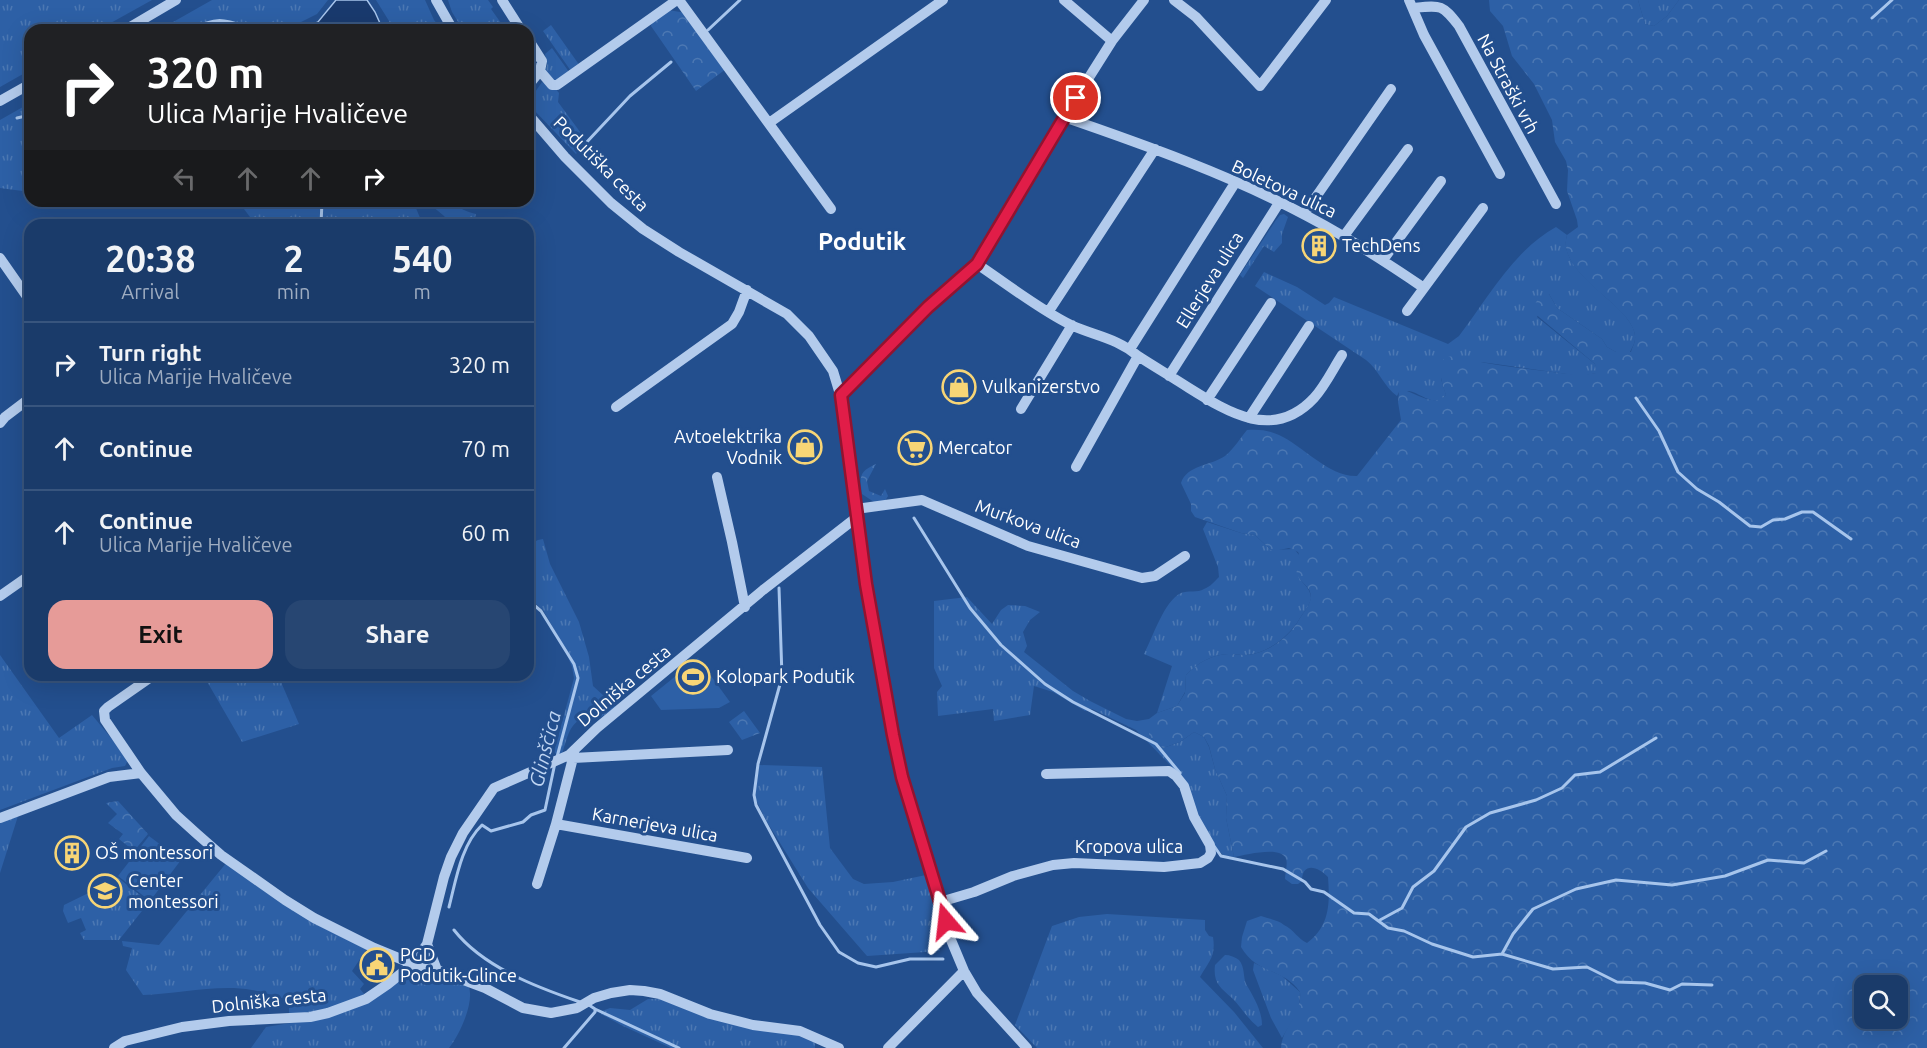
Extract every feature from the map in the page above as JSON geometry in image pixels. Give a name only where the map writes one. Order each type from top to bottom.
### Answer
[{"type":"street","points":[[135,24],[176,0]]},
{"type":"street","points":[[436,0],[450,24]]},
{"type":"street","points":[[502,0],[517,24]]},
{"type":"street","points":[[540,71],[552,85],[557,85],[678,0],[831,209]]},
{"type":"street","points":[[769,123],[943,0]]},
{"type":"street","points":[[1064,0],[1112,41]]},
{"type":"street","points":[[841,395],[928,307],[977,264],[1112,41],[1144,0]]},
{"type":"street","points":[[1174,0],[1196,17],[1260,86],[1326,0]]},
{"type":"street","name":"Na Straški vrh","points":[[1500,174],[1424,35],[1411,4],[1445,9],[1459,26],[1556,204]]},
{"type":"street","points":[[534,48],[542,61],[540,71],[534,78]]},
{"type":"street","points":[[0,101],[24,87]]},
{"type":"street","points":[[1304,214],[1391,89]]},
{"type":"street","name":"Boletova ulica","points":[[1064,117],[1155,149],[1304,214],[1383,260],[1424,288]]},
{"type":"street","name":"Podutiška cesta","points":[[534,121],[565,157],[611,203],[643,229],[779,309],[806,332],[825,358],[837,380],[841,395],[866,584],[902,777],[940,902],[964,971],[977,993],[1028,1048]]},
{"type":"street","points":[[1049,311],[1155,149]]},
{"type":"street","points":[[1344,236],[1408,149]]},
{"type":"street","points":[[1383,260],[1441,182]]},
{"type":"street","name":"Ellerjeva ulica","points":[[1076,467],[1134,353],[1235,183]]},
{"type":"street","name":"Ellerjeva ulica","points":[[1169,376],[1278,203]]},
{"type":"street","points":[[1407,311],[1483,208]]},
{"type":"street","points":[[0,258],[24,292]]},
{"type":"street","points":[[977,264],[1072,325],[1105,336],[1228,412],[1249,418],[1276,419],[1291,415],[1302,408],[1316,397],[1342,355]]},
{"type":"street","points":[[616,407],[732,324],[747,290]]},
{"type":"street","points":[[1207,399],[1271,303]]},
{"type":"street","points":[[1021,409],[1072,325]]},
{"type":"street","points":[[1249,418],[1309,326]]},
{"type":"street","points":[[0,423],[24,403]]},
{"type":"street","points":[[717,477],[745,607]]},
{"type":"street","name":"Murkova ulica","points":[[857,513],[922,500],[1028,546],[1142,578],[1155,576],[1185,556]]},
{"type":"street","name":"Dolniška cesta","points":[[114,1048],[125,1041],[182,1027],[229,1021],[310,1017],[343,1009],[366,999],[413,964],[427,944],[451,857],[463,833],[494,788],[568,757],[597,728],[857,513]]},
{"type":"street","points":[[0,596],[24,579]]},
{"type":"street","points":[[146,681],[105,711],[105,720],[141,773],[189,827],[221,855],[260,883],[323,922],[413,964],[437,970],[484,988],[523,1008],[551,1013],[577,1008],[594,998],[611,993],[630,990],[644,991],[660,994],[710,1014],[744,1022],[800,1030],[839,1048]]},
{"type":"street","points":[[537,884],[556,824],[568,757],[728,750]]},
{"type":"street","name":"Kropova ulica","points":[[940,902],[974,892],[1013,876],[1053,865],[1074,863],[1164,867],[1200,863],[1211,853],[1210,845],[1194,817],[1184,786],[1169,771],[1046,774]]},
{"type":"street","points":[[0,818],[109,777],[141,773]]},
{"type":"street","name":"Karnerjeva ulica","points":[[556,824],[747,858]]},
{"type":"street","points":[[427,944],[437,970]]},
{"type":"street","points":[[888,1048],[964,971]]},
{"type":"green space","points":[[0,0],[152,0],[109,24],[24,24],[24,73],[0,87]]},
{"type":"green space","points":[[212,0],[328,0],[317,14],[297,24],[170,24]]},
{"type":"green space","points":[[376,0],[425,0],[437,24],[390,24]]},
{"type":"green space","points":[[448,0],[488,0],[493,7],[491,9],[502,24],[459,24]]},
{"type":"green space","points":[[1489,0],[1638,0],[1645,24],[1654,26],[1667,16],[1679,0],[1927,0],[1927,1048],[1281,1048],[1282,1041],[1298,1008],[1300,992],[1294,984],[1247,956],[1241,947],[1242,937],[1247,921],[1261,916],[1282,923],[1307,943],[1320,929],[1327,913],[1328,877],[1316,869],[1308,868],[1302,881],[1292,884],[1285,879],[1287,861],[1278,852],[1234,857],[1226,818],[1227,796],[1204,737],[1194,732],[1180,742],[1163,748],[1149,736],[1149,719],[1157,713],[1177,706],[1185,693],[1186,675],[1190,671],[1212,657],[1225,654],[1253,654],[1269,648],[1284,638],[1296,625],[1311,597],[1311,593],[1297,574],[1298,552],[1289,548],[1271,550],[1255,535],[1241,533],[1195,517],[1181,483],[1188,473],[1225,456],[1247,430],[1255,430],[1279,435],[1336,472],[1357,476],[1401,420],[1399,392],[1403,390],[1431,400],[1441,399],[1446,395],[1441,367],[1444,359],[1450,356],[1495,365],[1566,374],[1596,373],[1595,364],[1533,312],[1538,300],[1549,294],[1557,308],[1602,339],[1607,347],[1616,352],[1631,352],[1635,342],[1632,327],[1624,315],[1573,264],[1567,250],[1567,235],[1578,227],[1567,191],[1566,161],[1555,142],[1552,120],[1534,84],[1512,56],[1503,26],[1490,11]]},
{"type":"green space","points":[[1638,0],[1679,0],[1667,16],[1654,26],[1645,24]]},
{"type":"green space","points":[[668,10],[686,13],[726,69],[696,91],[651,26],[652,21]]},
{"type":"green space","points":[[551,25],[580,66],[571,71],[543,31]]},
{"type":"green space","points":[[552,48],[569,72],[557,82],[544,72],[547,65],[545,54]]},
{"type":"green space","points":[[542,82],[553,86],[559,93],[558,102],[586,140],[576,154],[534,110],[534,94]]},
{"type":"green space","points":[[24,106],[24,191],[0,188],[0,120]]},
{"type":"green space","points":[[242,207],[416,207],[420,219],[252,219]]},
{"type":"green space","points":[[433,207],[459,207],[476,214],[475,219],[448,219]]},
{"type":"green space","points":[[1284,214],[1288,217],[1282,234],[1282,243],[1274,252],[1264,246],[1243,278],[1240,275],[1276,220]]},
{"type":"green space","points":[[1556,227],[1567,235],[1567,250],[1573,264],[1633,327],[1635,341],[1630,352],[1616,352],[1607,347],[1602,339],[1557,308],[1549,294],[1537,317],[1595,364],[1597,373],[1581,376],[1481,362],[1441,367],[1441,379],[1446,395],[1442,399],[1437,401],[1428,399],[1409,391],[1399,392],[1397,396],[1366,360],[1255,286],[1264,272],[1297,287],[1325,305],[1334,297],[1448,344],[1459,336],[1514,262],[1541,237]]},
{"type":"green space","points":[[876,464],[867,481],[869,491],[881,496],[885,489],[888,496],[885,501],[874,502],[862,494],[861,476]]},
{"type":"green space","points":[[1207,522],[1255,535],[1271,550],[1294,549],[1300,556],[1298,574],[1311,598],[1305,611],[1284,638],[1269,648],[1253,654],[1225,654],[1206,660],[1186,675],[1185,692],[1177,706],[1157,713],[1172,666],[1144,654],[1159,620],[1175,597],[1184,592],[1202,590],[1219,577],[1218,567],[1203,529]]},
{"type":"green space","points":[[543,539],[550,564],[579,622],[589,657],[593,686],[616,707],[597,720],[592,714],[574,724],[562,754],[559,756],[554,752],[574,678],[563,645],[543,610],[534,603],[534,542]]},
{"type":"green space","points":[[967,597],[992,624],[1001,610],[1008,605],[1025,606],[1040,612],[1030,620],[1023,632],[1027,646],[1024,652],[1073,691],[1090,701],[1126,719],[1137,721],[1149,719],[1149,736],[1163,748],[1180,742],[1194,732],[1204,737],[1227,796],[1226,818],[1234,857],[1224,856],[1213,844],[1171,766],[1136,730],[1092,709],[1085,711],[1053,692],[1034,686],[1030,715],[994,721],[993,709],[938,716],[937,692],[942,686],[934,668],[934,601]]},
{"type":"green space","points":[[0,655],[59,738],[92,715],[126,756],[125,766],[112,768],[0,810]]},
{"type":"green space","name":"Kolopark Podutik","points":[[698,658],[730,702],[719,708],[661,710],[651,696]]},
{"type":"green space","points":[[207,681],[281,681],[299,724],[242,742]]},
{"type":"green space","points":[[744,711],[760,733],[742,740],[729,722]]},
{"type":"green space","points":[[759,765],[822,767],[830,848],[853,879],[864,884],[893,882],[926,875],[946,940],[938,943],[940,951],[867,956],[808,888],[767,822],[755,798]]},
{"type":"green space","points":[[118,801],[148,834],[134,851],[119,839],[123,834],[108,823],[117,814],[106,803]]},
{"type":"green space","points":[[18,816],[0,873],[0,822]]},
{"type":"green space","points":[[149,836],[181,860],[150,901],[118,876]]},
{"type":"green space","points":[[227,862],[368,947],[352,971],[364,984],[360,989],[365,995],[324,1011],[289,1014],[289,1000],[239,988],[143,995],[126,970],[132,948],[123,946],[122,941],[159,945]]},
{"type":"green space","points":[[117,877],[149,902],[119,940],[84,940],[80,933],[86,930],[81,918],[68,923],[63,911],[64,905]]},
{"type":"green space","points":[[1107,914],[1205,920],[1205,930],[1209,936],[1213,937],[1214,949],[1200,977],[1234,1012],[1263,1048],[1037,1048],[1015,1025],[1052,926],[1079,917]]},
{"type":"green space","points":[[1225,955],[1234,957],[1241,963],[1246,984],[1257,1003],[1260,1014],[1262,1025],[1258,1027],[1216,980],[1215,965]]},
{"type":"green space","points":[[1254,963],[1282,976],[1300,992],[1299,1009],[1282,1038],[1271,1018],[1253,970]]},
{"type":"green space","points":[[412,973],[440,975],[468,985],[470,999],[468,1008],[462,1027],[449,1048],[251,1048],[266,1027],[321,1018]]},
{"type":"green space","points":[[648,999],[662,999],[792,1033],[815,1043],[815,1048],[671,1048],[601,1014],[602,1011],[610,1008],[630,1010]]},
{"type":"shaded area","points":[[336,0],[367,0],[380,24],[314,24],[318,22]]},
{"type":"waterway","points":[[708,30],[740,0]]},
{"type":"waterway","points":[[1872,18],[1892,0]]},
{"type":"waterway","points":[[204,24],[216,21],[236,24]]},
{"type":"waterway","points":[[584,145],[630,96],[671,62]]},
{"type":"waterway","points":[[17,118],[24,116]]},
{"type":"waterway","name":"Glinščica","points":[[321,219],[322,207]]},
{"type":"waterway","points":[[1636,398],[1659,431],[1678,472],[1697,489],[1719,502],[1750,526],[1761,527],[1773,520],[1785,519],[1802,512],[1813,512],[1851,539]]},
{"type":"waterway","points":[[914,518],[970,608],[1001,645],[1045,684],[1073,702],[1156,744],[1180,773]]},
{"type":"waterway","points":[[779,588],[782,677],[758,764],[754,795],[756,805],[820,925],[839,952],[858,963],[876,967],[910,959],[943,959]]},
{"type":"waterway","name":"Glinščica","points":[[534,605],[541,611],[574,664],[578,678],[557,757]]},
{"type":"waterway","points":[[1380,920],[1402,908],[1413,887],[1434,871],[1466,827],[1490,813],[1536,800],[1562,788],[1575,775],[1600,772],[1656,738]]},
{"type":"waterway","name":"Glinščica","points":[[449,907],[460,863],[475,833],[482,825],[491,831],[523,822],[531,815],[545,810],[555,763]]},
{"type":"waterway","points":[[1214,846],[1221,856],[1283,869],[1305,882],[1311,889],[1324,892],[1354,913],[1369,914],[1388,928],[1404,931],[1432,944],[1473,957],[1502,954],[1553,969],[1587,967],[1617,982],[1645,983],[1670,990],[1682,984],[1712,985]]},
{"type":"waterway","points":[[1502,954],[1513,934],[1533,909],[1576,889],[1616,880],[1672,885],[1725,876],[1768,860],[1804,863],[1826,851]]},
{"type":"waterway","name":"Glinščica","points":[[454,930],[480,955],[495,965],[546,990],[580,1002]]},
{"type":"waterway","name":"Glinščica","points":[[564,1048],[595,1012],[595,1009],[589,1005]]},
{"type":"waterway","points":[[595,1009],[679,1048]]},
{"type":"place","name":"TechDens","points":[[1319,246]]},
{"type":"place","name":"Vulkanizerstvo","points":[[959,387]]},
{"type":"place","name":"Avtoelektrika Vodnik","points":[[805,447]]},
{"type":"place","name":"Mercator","points":[[915,448]]},
{"type":"place","name":"Kolopark Podutik","points":[[693,677]]},
{"type":"place","name":"OŠ montessori","points":[[72,853]]},
{"type":"place","name":"Center montessori","points":[[105,891]]},
{"type":"place","name":"PGD Podutik-Glince","points":[[377,965]]},
{"type":"district","name":"Podutik","points":[[862,242]]},
{"type":"route","points":[[946,921],[902,777],[893,735],[866,584],[841,395],[928,307],[977,264],[1076,98]]}]
